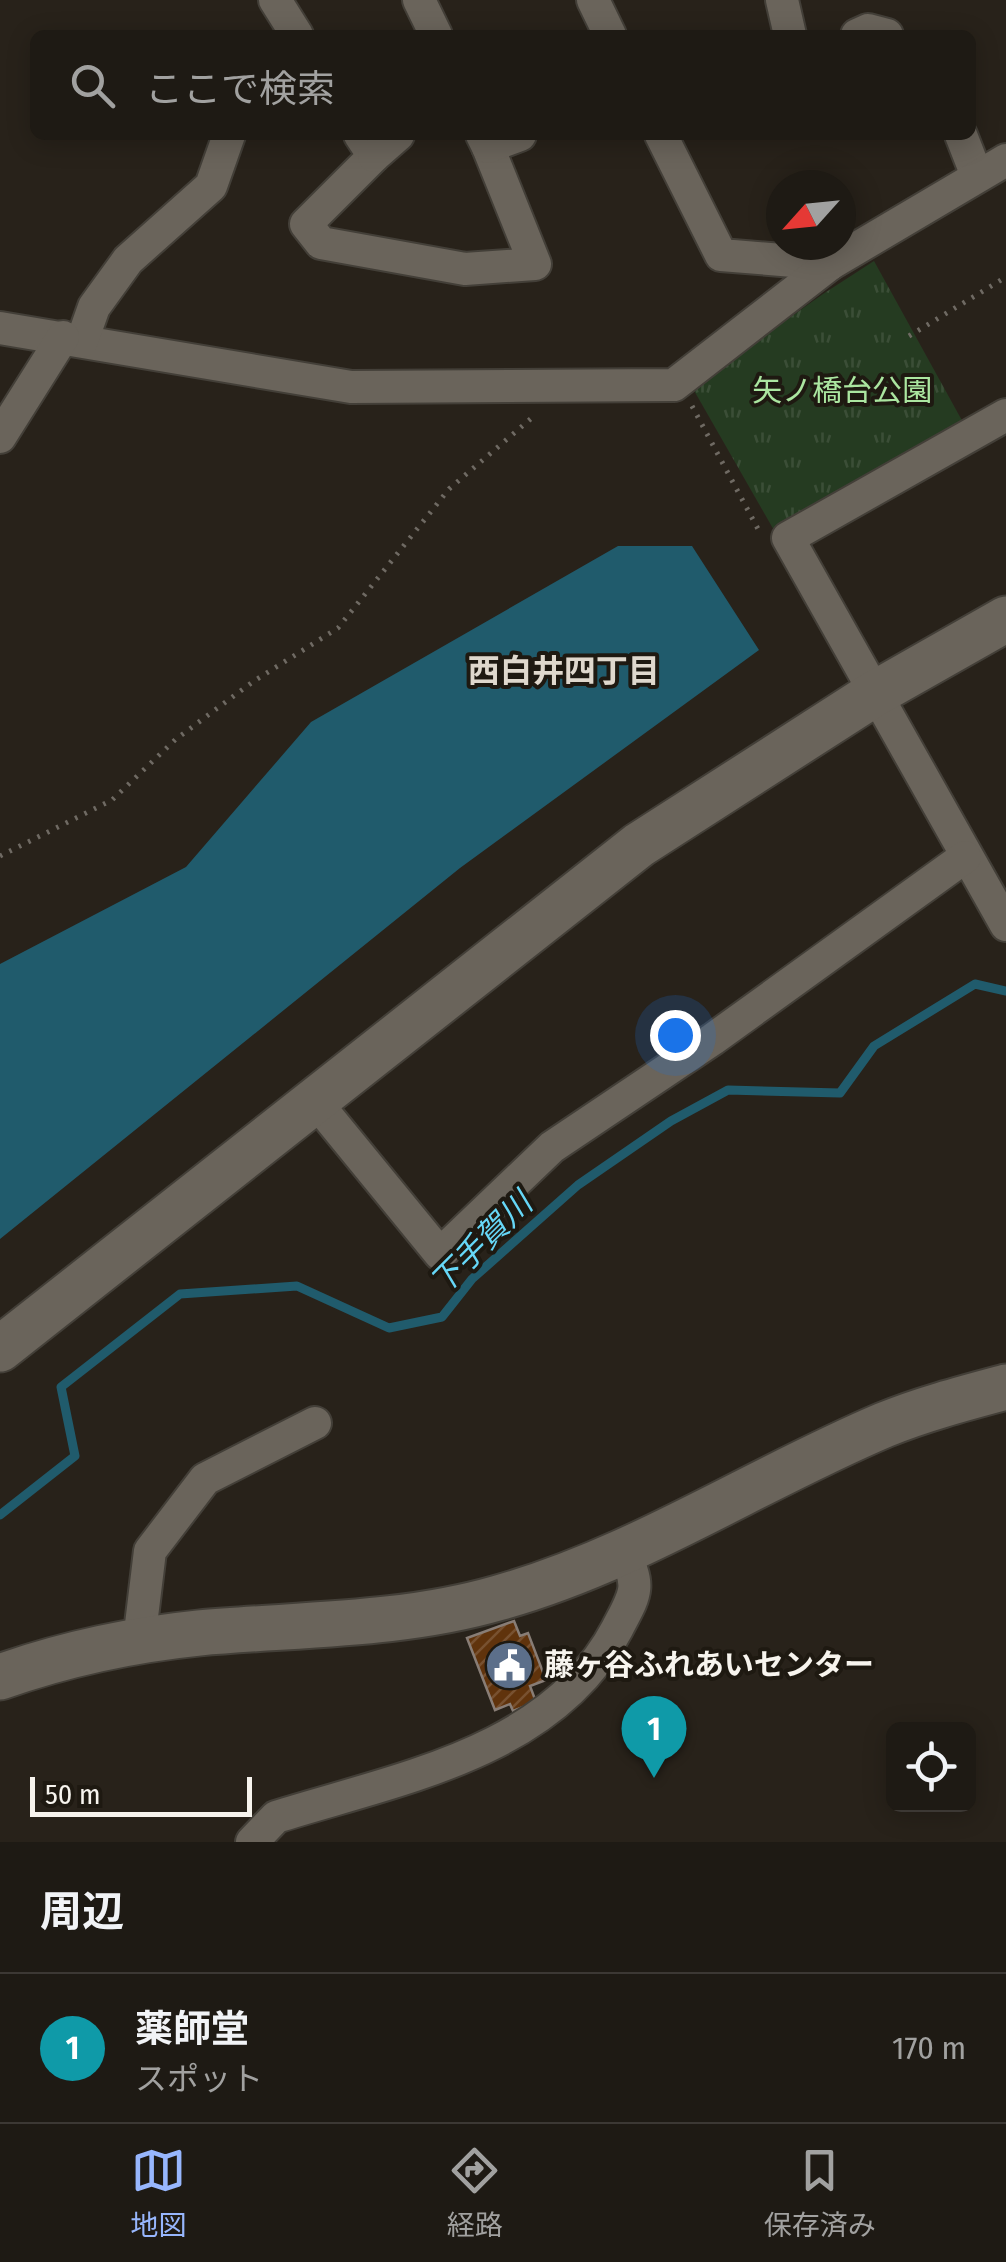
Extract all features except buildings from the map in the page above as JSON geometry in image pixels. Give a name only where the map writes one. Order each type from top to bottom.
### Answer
[{"type":"street","points":[[265,30],[275,0]]},
{"type":"street","points":[[275,0],[294,30]]},
{"type":"street","points":[[419,0],[434,30]]},
{"type":"street","points":[[593,0],[608,30]]},
{"type":"street","points":[[782,0],[789,30]]},
{"type":"street","points":[[0,436],[128,260],[211,186],[226,140]]},
{"type":"street","points":[[663,140],[720,255],[830,264]]},
{"type":"street","points":[[0,328],[351,387],[674,385],[830,264],[992,168],[967,140]]},
{"type":"street","points":[[377,142],[306,224],[320,243],[465,270],[535,264],[485,141]]},
{"type":"street","points":[[1006,416],[964,436],[788,538],[1006,925]]},
{"type":"street","points":[[0,1349],[639,846],[874,694],[1006,619]]},
{"type":"street","points":[[314,1101],[440,1254],[552,1146],[713,1039],[966,857]]},
{"type":"street","points":[[0,1677],[68,1655],[139,1641],[451,1610],[550,1582],[623,1552],[883,1426],[948,1402],[1006,1387]]},
{"type":"street","points":[[139,1641],[150,1550],[205,1479],[315,1423]]},
{"type":"street","points":[[252,1842],[276,1817],[474,1753],[519,1730],[574,1688],[607,1648],[637,1589],[634,1571],[623,1552]]},
{"type":"path","points":[[910,336],[1006,277]]},
{"type":"path","points":[[0,856],[112,800],[176,738],[254,681],[338,628],[448,489],[539,412],[545,386]]},
{"type":"path","points":[[689,400],[763,538]]},
{"type":"green space","name":"矢ノ橋台公園","points":[[874,261],[965,426],[775,532],[692,387]]},
{"type":"water","points":[[618,546],[692,546],[759,650],[460,868],[0,1239],[0,964],[186,867],[311,722]]},
{"type":"waterway","name":"下手賀川","points":[[0,1515],[75,1456],[61,1387],[180,1294],[297,1286],[389,1328],[442,1317],[472,1279],[578,1185],[671,1121],[728,1090],[840,1093],[874,1046],[975,984],[1006,991]]},
{"type":"place","name":"藤ヶ谷ふれあいセンター","points":[[509,1665]]},
{"type":"place","name":"薬師堂","points":[[654,1778]]},
{"type":"district","name":"西白井四丁目","points":[[564,671]]}]
